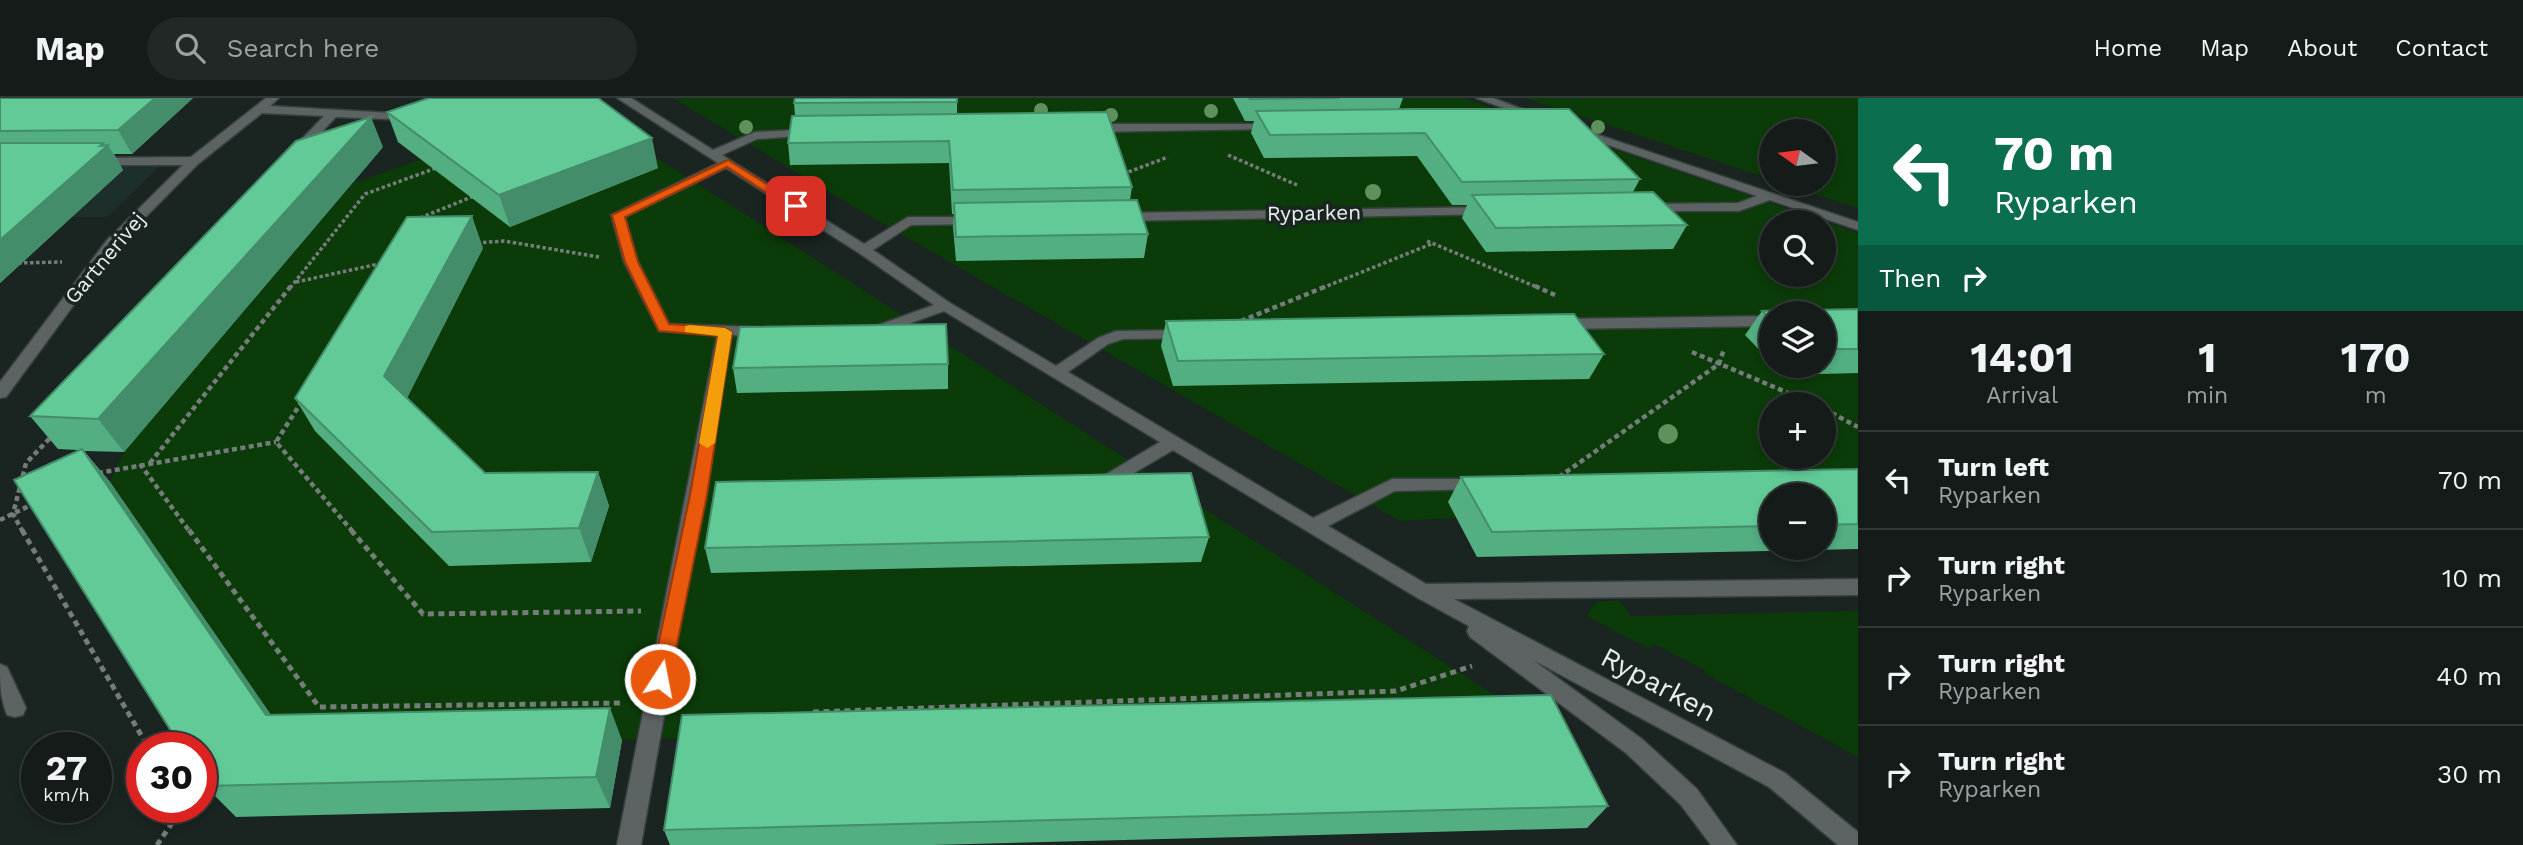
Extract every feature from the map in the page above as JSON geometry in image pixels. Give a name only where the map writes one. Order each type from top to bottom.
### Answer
[{"type":"street","name":"Gartnerivej","points":[[0,393],[111,243],[194,161],[273,98]]},
{"type":"street","name":"Ryparken","points":[[623,98],[864,250],[945,306],[1423,592],[1777,780],[1856,845]]},
{"type":"street","points":[[1482,98],[1759,192]]},
{"type":"street","points":[[256,109],[425,118]]},
{"type":"street","points":[[287,161],[332,113]]},
{"type":"street","points":[[1510,120],[1527,114]]},
{"type":"street","points":[[1079,128],[1285,127]]},
{"type":"street","points":[[777,332],[664,328],[631,262],[618,215],[721,159],[755,136],[822,131]]},
{"type":"street","points":[[83,161],[194,161]]},
{"type":"street","points":[[1627,209],[1739,207],[1770,196],[1858,226]]},
{"type":"street","name":"Ryparken","points":[[1101,218],[1502,211]]},
{"type":"street","points":[[864,250],[908,221],[991,220]]},
{"type":"street","points":[[856,331],[881,331],[945,306]]},
{"type":"street","points":[[1539,325],[1759,321]]},
{"type":"street","points":[[629,845],[673,610],[705,495],[725,332]]},
{"type":"street","points":[[1056,373],[1103,341],[1121,334],[1214,332]]},
{"type":"street","points":[[1080,489],[1094,489],[1172,443]]},
{"type":"street","points":[[1313,526],[1392,485],[1552,481]]},
{"type":"street","points":[[1423,592],[1858,587]]},
{"type":"street","name":"Ryparken","points":[[1423,592],[1634,746],[1689,797],[1725,845]]},
{"type":"street","points":[[0,673],[15,708]]},
{"type":"path","points":[[1116,177],[1177,153]]},
{"type":"path","points":[[1226,154],[1299,186]]},
{"type":"path","points":[[150,463],[365,194],[442,166]]},
{"type":"path","points":[[416,220],[480,194]]},
{"type":"path","points":[[1422,238],[1558,296]]},
{"type":"path","points":[[464,243],[504,241],[631,262]]},
{"type":"path","points":[[1214,332],[1434,243]]},
{"type":"path","points":[[295,282],[389,261],[382,273]]},
{"type":"path","points":[[14,263],[97,262]]},
{"type":"path","points":[[1552,481],[1719,364],[1733,322]]},
{"type":"path","points":[[1682,348],[1786,392]]},
{"type":"path","points":[[93,476],[104,470],[276,442],[304,397]]},
{"type":"path","points":[[1836,415],[1858,427]]},
{"type":"path","points":[[54,433],[26,463],[13,514],[139,732]]},
{"type":"path","points":[[276,442],[423,614],[673,610]]},
{"type":"path","points":[[139,464],[319,707],[656,702]]},
{"type":"path","points":[[0,520],[36,503]]},
{"type":"path","points":[[804,713],[1396,691],[1509,654]]},
{"type":"path","points":[[157,845],[172,823]]},
{"type":"shaded area","points":[[163,163],[107,217],[0,217],[0,164]]},
{"type":"green space","points":[[673,98],[1464,98],[1791,210],[1759,210],[1759,287],[1836,287],[1836,225],[1858,233],[1858,495],[1836,495],[1836,483],[1759,483],[1759,501],[1400,521],[849,204]]},
{"type":"green space","points":[[1525,98],[1858,98],[1858,208],[1821,196],[1836,196],[1836,119],[1759,119],[1759,175]]},
{"type":"green space","points":[[576,106],[1532,719],[293,747],[110,482],[124,452],[353,183]]},
{"type":"green space","points":[[1619,600],[1631,616],[1858,611],[1858,757],[1704,673],[1705,670],[1654,644],[1650,649],[1586,616],[1596,602]]},
{"type":"building","points":[[0,98],[155,98],[118,130],[0,131]]},
{"type":"building","points":[[429,98],[598,98],[652,138],[499,195],[387,112]]},
{"type":"building","points":[[795,98],[957,98],[957,102],[794,103]]},
{"type":"building","points":[[1249,98],[1340,98],[1250,99]]},
{"type":"building","points":[[1569,109],[1640,179],[1462,182],[1425,133],[1270,135],[1256,111]]},
{"type":"building","points":[[1107,112],[1132,187],[953,190],[949,141],[788,143],[792,116]]},
{"type":"building","points":[[371,117],[98,419],[30,416],[296,141]]},
{"type":"building","points":[[0,143],[103,143],[100,146],[108,145],[0,240]]},
{"type":"building","points":[[1653,192],[1687,225],[1496,228],[1472,195]]},
{"type":"building","points":[[1137,200],[1148,234],[956,237],[954,203]]},
{"type":"building","points":[[472,216],[384,376],[485,473],[598,472],[579,528],[432,532],[295,398],[407,217]]},
{"type":"building","points":[[1836,309],[1858,309],[1858,349],[1836,349]]},
{"type":"building","points":[[1574,314],[1604,354],[1178,361],[1166,321]]},
{"type":"building","points":[[946,324],[948,364],[733,368],[740,327]]},
{"type":"building","points":[[82,449],[266,715],[610,708],[596,777],[217,786],[217,732],[172,732],[14,480]]},
{"type":"building","points":[[1858,469],[1858,524],[1836,525],[1836,483],[1759,483],[1759,526],[1492,532],[1461,477]]},
{"type":"building","points":[[1191,473],[1209,537],[705,548],[716,482]]},
{"type":"building","points":[[1551,695],[1608,806],[664,830],[682,715]]},
{"type":"slow traffic","points":[[690,329],[725,332],[707,443]]},
{"type":"route","points":[[660,679],[698,495],[725,332],[664,328],[631,262],[618,215],[728,163],[796,206]]}]
